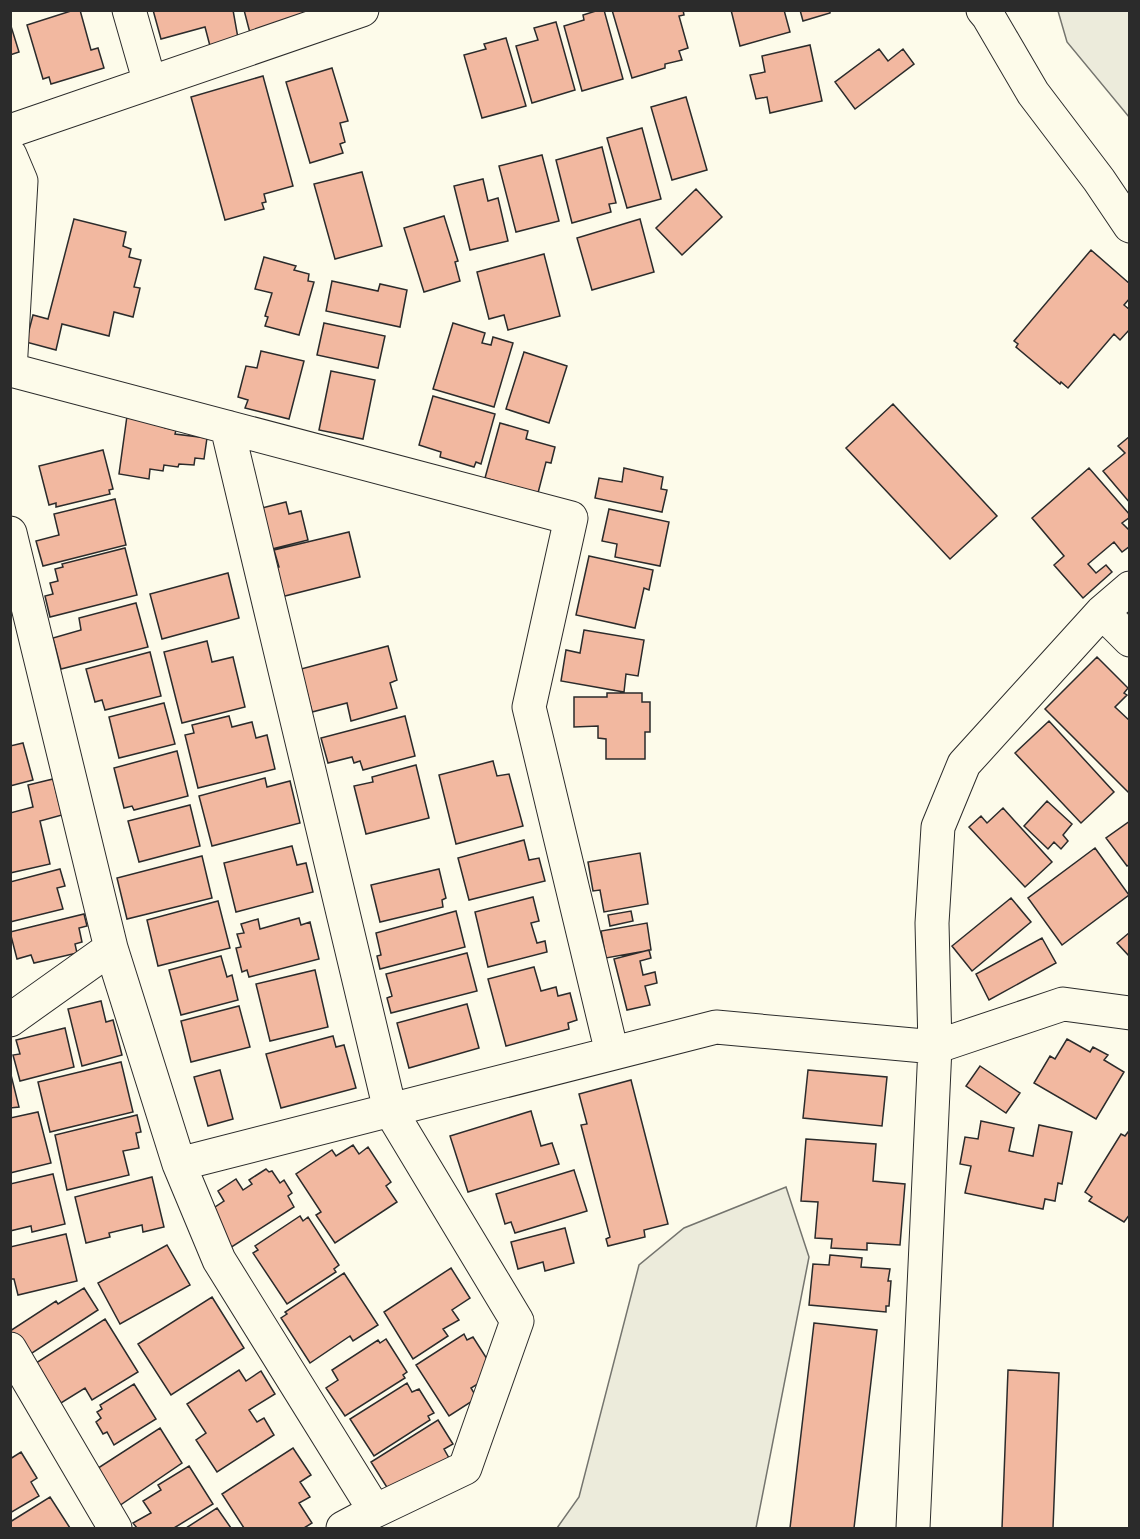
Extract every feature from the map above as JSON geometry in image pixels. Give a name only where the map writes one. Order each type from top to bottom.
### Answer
[{"type":"street","points":[[129,10],[150,83]]},
{"type":"street","points":[[10,131],[362,10]]},
{"type":"street","points":[[986,12],[1033,93],[1099,180],[1130,226]]},
{"type":"street","points":[[10,155],[21,181],[11,370],[571,518],[529,706],[612,1053]]},
{"type":"street","points":[[227,427],[390,1110],[517,1321],[465,1468],[343,1528]]},
{"type":"street","points":[[10,533],[111,948],[179,1164],[219,1260],[375,1511]]},
{"type":"street","points":[[913,1528],[935,1047],[932,923],[938,827],[964,764],[1102,612],[1130,588]]},
{"type":"street","points":[[1102,612],[1130,640]]},
{"type":"street","points":[[10,1020],[111,948]]},
{"type":"street","points":[[179,1164],[716,1027],[935,1047],[1064,1004],[1130,1013]]},
{"type":"street","points":[[10,1349],[115,1528]]},
{"type":"shaded area","points":[[1058,11],[1129,11],[1129,117],[1067,42]]},
{"type":"shaded area","points":[[786,1187],[809,1257],[756,1528],[557,1528],[579,1497],[639,1265],[684,1228]]},
{"type":"building","points":[[80,10],[91,50],[98,48],[104,68],[51,84],[49,77],[43,79],[27,25]]},
{"type":"building","points":[[153,10],[233,10],[238,38],[210,46],[205,27],[161,39]]},
{"type":"building","points":[[244,10],[320,10],[250,33]]},
{"type":"building","points":[[604,10],[623,79],[582,91],[564,26],[584,20],[583,15]]},
{"type":"building","points":[[612,10],[683,10],[684,15],[679,16],[688,48],[679,51],[682,60],[665,64],[665,68],[632,78]]},
{"type":"building","points":[[731,10],[784,10],[790,32],[740,46]]},
{"type":"building","points":[[800,10],[830,10],[830,13],[803,21]]},
{"type":"building","points":[[556,22],[575,90],[532,103],[516,46],[538,40],[534,28]]},
{"type":"building","points":[[10,23],[19,52],[10,55]]},
{"type":"building","points":[[506,38],[526,106],[482,118],[464,55],[486,49],[484,44]]},
{"type":"building","points":[[810,45],[822,101],[770,113],[767,97],[756,99],[750,75],[765,72],[762,56]]},
{"type":"building","points":[[879,49],[888,61],[903,49],[914,64],[855,109],[835,82]]},
{"type":"building","points":[[332,68],[348,121],[340,123],[345,142],[340,144],[343,153],[310,163],[286,82]]},
{"type":"building","points":[[263,76],[293,186],[264,194],[266,202],[262,203],[264,209],[225,220],[191,97]]},
{"type":"building","points":[[686,97],[707,170],[672,180],[651,107]]},
{"type":"building","points":[[642,128],[661,199],[627,208],[607,138]]},
{"type":"building","points":[[602,147],[616,203],[609,204],[611,212],[572,223],[556,160]]},
{"type":"building","points":[[542,155],[559,221],[516,232],[499,166]]},
{"type":"building","points":[[362,172],[382,246],[335,259],[314,184]]},
{"type":"building","points":[[483,179],[488,201],[498,198],[508,241],[470,250],[454,186]]},
{"type":"building","points":[[696,189],[722,217],[682,255],[656,228]]},
{"type":"building","points":[[444,216],[458,261],[455,262],[460,281],[424,292],[404,228]]},
{"type":"building","points":[[74,219],[126,232],[123,246],[131,249],[129,257],[141,260],[134,287],[140,288],[133,317],[114,312],[109,336],[62,324],[56,350],[26,342],[33,315],[48,319]]},
{"type":"building","points":[[640,219],[654,272],[592,290],[577,238]]},
{"type":"building","points":[[1091,250],[1130,284],[1130,298],[1124,305],[1130,310],[1130,329],[1120,340],[1114,334],[1068,388],[1061,382],[1060,384],[1016,347],[1018,344],[1014,341]]},
{"type":"building","points":[[544,254],[560,316],[508,330],[504,315],[489,319],[477,272]]},
{"type":"building","points":[[264,257],[296,266],[294,270],[309,274],[308,281],[314,282],[299,335],[265,326],[268,317],[265,316],[272,293],[255,289]]},
{"type":"building","points":[[332,281],[378,291],[380,284],[407,290],[400,327],[326,311]]},
{"type":"building","points":[[324,323],[385,336],[378,368],[317,355]]},
{"type":"building","points":[[453,323],[485,333],[482,343],[491,345],[493,337],[513,343],[494,407],[433,389]]},
{"type":"building","points":[[261,351],[304,361],[289,419],[245,408],[248,400],[238,397],[246,366],[257,368]]},
{"type":"building","points":[[524,352],[567,366],[549,423],[506,409]]},
{"type":"building","points":[[331,371],[375,380],[363,439],[319,430]]},
{"type":"building","points":[[433,396],[495,414],[481,464],[476,462],[474,467],[440,457],[441,452],[419,445]]},
{"type":"building","points":[[893,404],[997,516],[950,559],[846,448]]},
{"type":"building","points":[[127,416],[166,421],[165,428],[176,430],[175,434],[207,438],[204,459],[195,458],[194,465],[179,464],[178,467],[164,465],[163,471],[150,469],[149,479],[119,474]]},
{"type":"building","points":[[500,423],[528,431],[526,439],[555,447],[551,463],[546,462],[538,493],[485,478]]},
{"type":"building","points":[[1130,436],[1130,503],[1103,471],[1125,453],[1118,446]]},
{"type":"building","points":[[103,450],[113,489],[109,490],[110,494],[56,507],[56,503],[49,505],[39,466]]},
{"type":"building","points":[[624,468],[663,477],[661,489],[667,490],[662,512],[595,498],[599,478],[622,482]]},
{"type":"building","points":[[1089,468],[1130,515],[1122,523],[1130,531],[1130,546],[1122,552],[1114,542],[1088,564],[1096,573],[1106,565],[1112,572],[1083,598],[1054,565],[1064,556],[1032,518]]},
{"type":"building","points":[[115,499],[126,545],[43,566],[36,541],[59,535],[54,514]]},
{"type":"building","points":[[286,502],[289,514],[301,511],[308,540],[272,549],[254,510]]},
{"type":"building","points":[[609,509],[669,522],[660,566],[615,557],[617,544],[602,541]]},
{"type":"building","points":[[349,532],[360,577],[277,598],[269,569],[279,567],[274,550]]},
{"type":"building","points":[[125,548],[137,595],[50,617],[45,596],[53,594],[50,583],[58,581],[55,569],[63,567],[62,564]]},
{"type":"building","points":[[589,556],[653,570],[649,590],[644,588],[635,628],[576,615]]},
{"type":"building","points":[[228,573],[239,618],[162,639],[150,594]]},
{"type":"building","points":[[136,603],[148,647],[61,669],[53,638],[81,630],[79,618]]},
{"type":"building","points":[[584,630],[644,640],[638,676],[626,674],[624,692],[561,681],[566,650],[580,653]]},
{"type":"building","points":[[207,641],[212,662],[233,657],[245,707],[182,723],[164,652]]},
{"type":"building","points":[[388,646],[397,680],[390,683],[397,708],[351,721],[347,703],[312,712],[301,669]]},
{"type":"building","points":[[150,652],[161,696],[105,710],[102,700],[95,702],[86,669]]},
{"type":"building","points":[[1097,657],[1128,688],[1124,693],[1127,695],[1115,707],[1130,721],[1130,794],[1045,709]]},
{"type":"building","points":[[607,693],[642,693],[642,702],[650,702],[650,732],[645,732],[645,759],[606,759],[606,739],[598,738],[598,726],[574,727],[574,697],[607,697]]},
{"type":"building","points":[[164,703],[175,744],[119,758],[109,717]]},
{"type":"building","points":[[229,716],[232,727],[252,722],[256,738],[267,735],[275,769],[198,788],[185,735],[194,733],[192,725]]},
{"type":"building","points":[[405,716],[415,756],[363,770],[360,761],[354,763],[352,757],[328,763],[321,738]]},
{"type":"building","points":[[1049,721],[1114,792],[1081,823],[1015,753]]},
{"type":"building","points":[[23,743],[33,780],[10,786],[10,746]]},
{"type":"building","points":[[177,751],[188,796],[134,810],[132,806],[124,808],[114,768]]},
{"type":"building","points":[[493,761],[497,776],[509,774],[523,826],[456,844],[439,775]]},
{"type":"building","points":[[416,765],[429,818],[366,834],[354,786],[373,782],[372,777]]},
{"type":"building","points":[[265,778],[267,787],[290,781],[300,823],[212,846],[199,796]]},
{"type":"building","points":[[53,779],[62,815],[40,821],[50,864],[10,873],[10,813],[33,807],[28,785]]},
{"type":"building","points":[[1047,801],[1072,824],[1063,835],[1068,841],[1061,849],[1054,842],[1048,849],[1024,826]]},
{"type":"building","points":[[190,805],[200,846],[139,862],[128,821]]},
{"type":"building","points":[[1003,808],[1052,862],[1025,887],[969,827],[981,816],[987,823]]},
{"type":"building","points":[[1130,821],[1130,864],[1127,866],[1106,838]]},
{"type":"building","points":[[524,840],[529,860],[539,858],[545,881],[469,900],[458,858]]},
{"type":"building","points":[[292,846],[297,865],[306,863],[313,892],[236,912],[224,863]]},
{"type":"building","points":[[1095,848],[1129,895],[1062,945],[1028,898]]},
{"type":"building","points":[[640,853],[648,904],[604,912],[600,890],[593,891],[588,862]]},
{"type":"building","points":[[202,856],[212,898],[127,919],[117,878]]},
{"type":"building","points":[[60,869],[65,886],[57,888],[63,909],[10,922],[10,882]]},
{"type":"building","points":[[439,869],[446,898],[442,900],[443,907],[380,922],[371,885]]},
{"type":"building","points":[[533,897],[539,921],[531,923],[537,943],[545,941],[547,952],[488,967],[475,912]]},
{"type":"building","points":[[1011,898],[1031,922],[972,971],[952,946]]},
{"type":"building","points":[[218,901],[230,948],[158,966],[147,920]]},
{"type":"building","points":[[456,911],[465,947],[380,969],[377,956],[381,955],[376,933]]},
{"type":"building","points":[[631,911],[633,921],[610,926],[608,915]]},
{"type":"building","points":[[84,914],[87,926],[79,928],[82,942],[75,944],[77,953],[34,963],[31,955],[17,959],[10,932]]},
{"type":"building","points":[[299,918],[301,925],[310,922],[319,959],[249,977],[247,970],[242,972],[236,948],[241,947],[237,934],[244,933],[241,924],[258,919],[260,929]]},
{"type":"building","points":[[647,923],[651,950],[606,958],[601,931]]},
{"type":"building","points":[[1130,932],[1130,957],[1117,943]]},
{"type":"building","points":[[1042,938],[1056,963],[989,1000],[976,974]]},
{"type":"building","points":[[649,950],[651,958],[640,961],[643,975],[655,972],[657,983],[645,986],[650,1005],[627,1010],[614,959]]},
{"type":"building","points":[[467,953],[477,991],[391,1013],[387,998],[392,996],[386,974]]},
{"type":"building","points":[[221,956],[227,977],[232,975],[238,1000],[181,1015],[169,970]]},
{"type":"building","points":[[534,967],[541,991],[556,987],[558,996],[570,993],[577,1020],[568,1023],[569,1029],[506,1046],[488,979]]},
{"type":"building","points":[[315,970],[328,1027],[270,1041],[256,984]]},
{"type":"building","points":[[101,1001],[106,1022],[113,1020],[122,1055],[82,1066],[68,1009]]},
{"type":"building","points":[[467,1004],[479,1048],[409,1068],[397,1023]]},
{"type":"building","points":[[239,1006],[250,1047],[191,1062],[181,1021]]},
{"type":"building","points":[[65,1028],[74,1067],[20,1081],[13,1055],[20,1054],[16,1040]]},
{"type":"building","points":[[333,1036],[336,1047],[344,1045],[356,1088],[281,1108],[266,1054]]},
{"type":"building","points":[[1067,1039],[1090,1052],[1093,1047],[1108,1055],[1104,1060],[1124,1072],[1096,1119],[1034,1083],[1050,1056],[1055,1059]]},
{"type":"building","points":[[121,1062],[133,1112],[50,1132],[38,1082]]},
{"type":"building","points":[[980,1066],[1020,1093],[1006,1113],[966,1086]]},
{"type":"building","points":[[220,1070],[233,1119],[208,1126],[194,1077]]},
{"type":"building","points":[[808,1070],[887,1077],[882,1126],[803,1118]]},
{"type":"building","points":[[10,1071],[19,1107],[10,1108]]},
{"type":"building","points":[[631,1080],[668,1224],[644,1230],[645,1237],[608,1246],[606,1239],[610,1237],[581,1125],[587,1124],[579,1094]]},
{"type":"building","points":[[531,1111],[541,1146],[552,1143],[559,1164],[468,1192],[450,1136]]},
{"type":"building","points":[[38,1112],[51,1163],[10,1173],[10,1118]]},
{"type":"building","points":[[137,1115],[141,1132],[136,1133],[139,1148],[123,1151],[129,1175],[67,1190],[55,1135]]},
{"type":"building","points":[[981,1121],[1014,1128],[1009,1151],[1033,1156],[1039,1125],[1072,1132],[1062,1184],[1058,1183],[1055,1201],[1045,1199],[1043,1209],[965,1193],[971,1166],[960,1164],[965,1137],[978,1139]]},
{"type":"building","points":[[1128,1132],[1130,1133],[1130,1214],[1124,1222],[1089,1201],[1092,1197],[1085,1192],[1121,1134],[1125,1136]]},
{"type":"building","points":[[806,1139],[876,1144],[873,1181],[905,1184],[900,1245],[867,1243],[867,1250],[831,1248],[832,1239],[815,1238],[818,1202],[801,1201]]},
{"type":"building","points":[[353,1145],[359,1154],[368,1147],[391,1182],[386,1186],[397,1202],[335,1243],[316,1215],[321,1212],[296,1174],[332,1150],[336,1156]]},
{"type":"building","points":[[266,1169],[269,1172],[272,1171],[280,1183],[284,1180],[292,1193],[288,1196],[294,1207],[230,1248],[206,1213],[224,1201],[218,1191],[236,1179],[243,1190],[252,1184],[249,1180]]},
{"type":"building","points":[[574,1170],[587,1211],[515,1233],[511,1222],[505,1224],[496,1194]]},
{"type":"building","points":[[53,1174],[65,1224],[32,1232],[31,1226],[10,1231],[10,1184]]},
{"type":"building","points":[[152,1177],[164,1227],[143,1232],[142,1225],[109,1233],[110,1237],[86,1243],[75,1197]]},
{"type":"building","points":[[300,1216],[303,1221],[308,1217],[339,1265],[334,1269],[336,1272],[287,1304],[253,1253],[258,1250],[255,1246]]},
{"type":"building","points":[[565,1228],[574,1263],[545,1271],[543,1262],[518,1269],[511,1242]]},
{"type":"building","points":[[66,1234],[77,1281],[18,1295],[14,1279],[10,1279],[10,1247]]},
{"type":"building","points":[[167,1245],[190,1285],[120,1324],[98,1283]]},
{"type":"building","points":[[830,1255],[862,1258],[861,1267],[890,1269],[889,1306],[886,1306],[886,1312],[809,1305],[813,1264],[829,1265]]},
{"type":"building","points":[[451,1268],[470,1298],[452,1310],[459,1320],[443,1329],[448,1336],[413,1359],[384,1312]]},
{"type":"building","points":[[344,1273],[378,1325],[353,1341],[350,1336],[310,1363],[281,1318],[287,1314],[285,1312]]},
{"type":"building","points":[[84,1288],[98,1310],[26,1357],[10,1331],[56,1301],[58,1304]]},
{"type":"building","points":[[212,1297],[244,1348],[171,1395],[138,1344]]},
{"type":"building","points":[[105,1319],[138,1372],[92,1400],[85,1388],[61,1403],[36,1363]]},
{"type":"building","points":[[814,1323],[877,1330],[854,1528],[790,1528]]},
{"type":"building","points":[[464,1334],[467,1340],[473,1337],[496,1373],[471,1388],[477,1398],[449,1416],[416,1365]]},
{"type":"building","points":[[386,1339],[407,1372],[403,1375],[405,1378],[345,1416],[326,1388],[338,1380],[332,1370],[378,1340],[380,1343]]},
{"type":"building","points":[[239,1370],[246,1381],[261,1371],[275,1394],[249,1410],[257,1422],[264,1418],[274,1435],[217,1472],[196,1440],[206,1433],[187,1404]]},
{"type":"building","points":[[1008,1370],[1059,1373],[1053,1528],[1002,1528]]},
{"type":"building","points":[[407,1383],[412,1392],[419,1389],[434,1413],[428,1416],[430,1420],[374,1456],[350,1419]]},
{"type":"building","points":[[134,1384],[156,1419],[114,1445],[107,1432],[103,1434],[96,1422],[101,1418],[97,1412],[102,1409],[100,1405]]},
{"type":"building","points":[[438,1420],[453,1444],[444,1449],[449,1458],[388,1489],[371,1462]]},
{"type":"building","points":[[160,1428],[182,1463],[116,1508],[92,1472]]},
{"type":"building","points":[[293,1448],[311,1475],[300,1482],[310,1497],[299,1503],[312,1523],[304,1528],[244,1528],[222,1494]]},
{"type":"building","points":[[21,1452],[37,1478],[31,1482],[39,1496],[10,1513],[10,1459]]},
{"type":"building","points":[[189,1466],[213,1504],[174,1528],[137,1528],[133,1523],[151,1513],[143,1501],[161,1490],[158,1485]]},
{"type":"building","points":[[50,1497],[70,1528],[10,1528],[10,1522]]},
{"type":"building","points":[[217,1508],[231,1528],[186,1528]]}]
